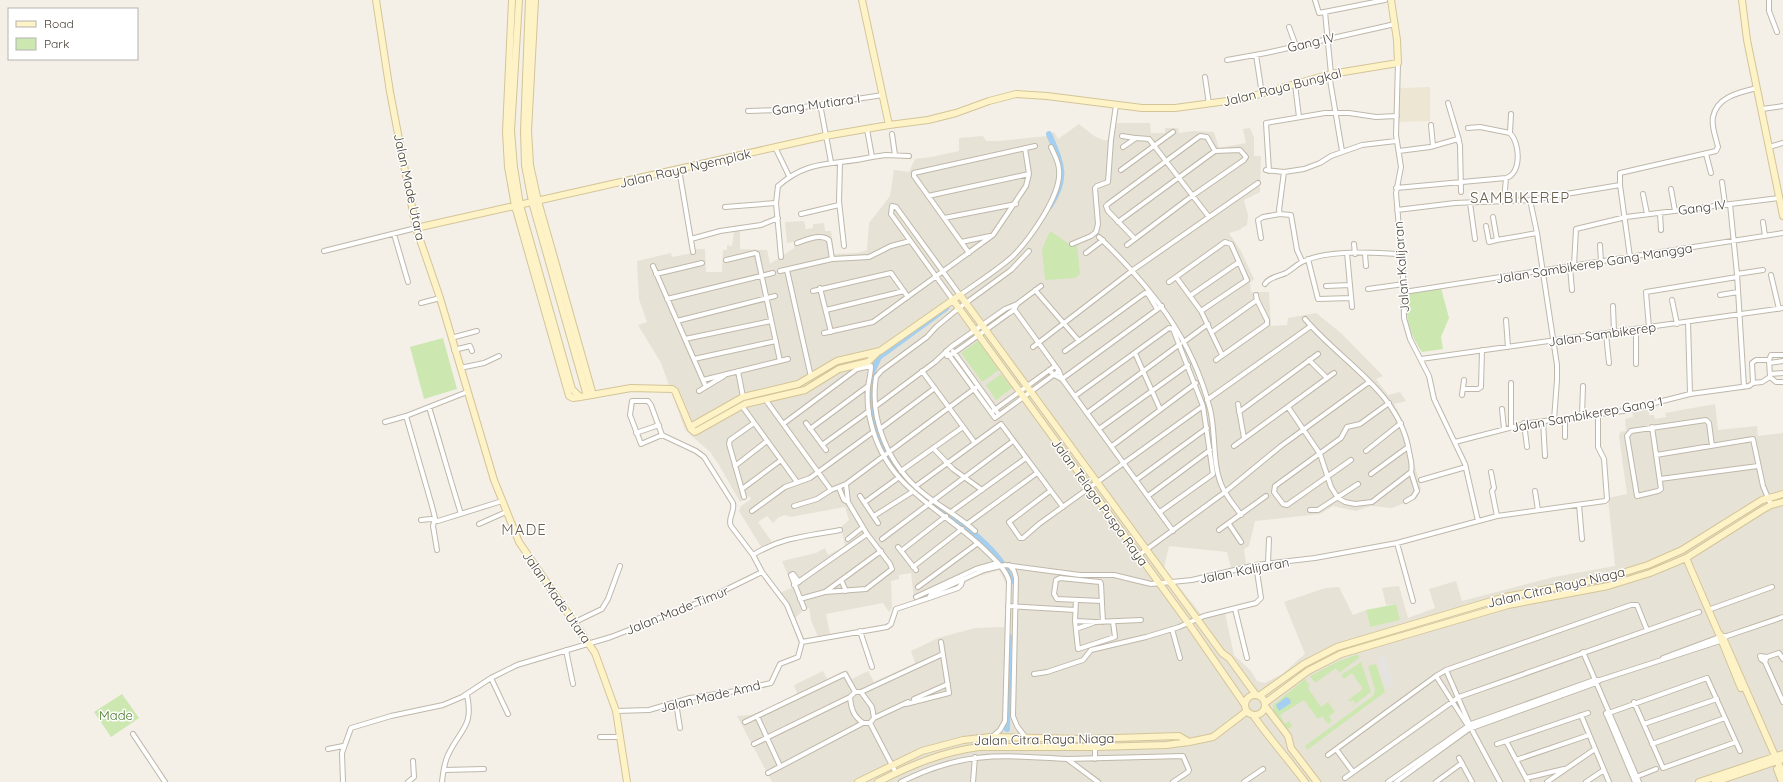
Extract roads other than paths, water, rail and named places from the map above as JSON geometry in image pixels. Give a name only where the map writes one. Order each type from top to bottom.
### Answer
[{"type":"street","name":"Jalan Made Utara","points":[[376,0],[390,92],[416,228],[440,298],[467,392],[506,512],[525,554],[590,643],[604,673],[616,711],[627,782]]},
{"type":"street","points":[[512,0],[506,132],[517,205],[568,394],[573,398],[631,388],[672,389],[675,391],[693,432],[698,431],[742,406],[765,399],[801,392],[839,369],[870,362]]},
{"type":"street","points":[[515,195],[511,131],[519,0]]},
{"type":"street","points":[[528,0],[524,131],[525,157],[532,191],[590,396]]},
{"type":"street","points":[[532,191],[528,131],[535,0]]},
{"type":"street","points":[[862,0],[884,95],[889,125]]},
{"type":"street","points":[[1315,0],[1318,13],[1384,0]]},
{"type":"street","points":[[1354,0],[1355,6]]},
{"type":"street","name":"Jalan Kalijaran","points":[[1391,0],[1395,24],[1398,63],[1396,141],[1401,167],[1396,188],[1404,284],[1404,318],[1410,338],[1429,376],[1434,399],[1466,467],[1478,520]]},
{"type":"street","points":[[1742,0],[1747,40],[1783,216]]},
{"type":"street","points":[[1769,0],[1769,11],[1777,32]]},
{"type":"street","points":[[1325,12],[1330,74],[1342,152]]},
{"type":"street","name":"Gang IV","points":[[1227,60],[1395,24]]},
{"type":"street","points":[[1289,27],[1296,46]]},
{"type":"street","points":[[1256,55],[1262,94]]},
{"type":"street","name":"Jalan Raya Bungkal","points":[[1047,96],[1156,109],[1209,104],[1262,94],[1330,74],[1398,63]]},
{"type":"street","points":[[1205,77],[1209,104]]},
{"type":"street","points":[[1295,84],[1299,117]]},
{"type":"street","points":[[1630,257],[1626,217],[1619,176],[1622,173],[1718,150],[1713,118],[1718,107],[1730,96],[1757,88]]},
{"type":"street","name":"Jalan Raya Ngemplak","points":[[324,251],[416,228],[825,136],[939,118],[989,101],[1016,94],[1047,96]]},
{"type":"street","name":"Gang Mutiara I","points":[[748,111],[784,110],[884,95]]},
{"type":"street","points":[[1448,103],[1458,140],[1462,182],[1461,192]]},
{"type":"street","points":[[820,104],[831,162]]},
{"type":"street","points":[[1072,244],[1094,235],[1098,226],[1095,188],[1108,182],[1111,140],[1116,105]]},
{"type":"street","points":[[1762,109],[1783,106]]},
{"type":"street","points":[[1396,141],[1367,143],[1331,156],[1312,167],[1284,172],[1268,171],[1266,123],[1336,112],[1376,117],[1397,116]]},
{"type":"street","points":[[1396,188],[1506,178],[1514,171],[1518,155],[1517,145],[1510,133],[1511,114]]},
{"type":"street","points":[[1431,125],[1433,146]]},
{"type":"street","points":[[1468,128],[1480,127],[1510,133]]},
{"type":"street","points":[[867,129],[872,157]]},
{"type":"street","points":[[1121,170],[1173,132]]},
{"type":"street","points":[[892,134],[895,155]]},
{"type":"street","points":[[1122,136],[1146,138],[1155,145],[1208,217]]},
{"type":"street","points":[[1134,238],[1108,211],[1106,208],[1108,204],[1200,136],[1206,137],[1216,151]]},
{"type":"street","points":[[1123,147],[1136,138]]},
{"type":"street","points":[[1398,151],[1433,146],[1458,140]]},
{"type":"street","points":[[1769,147],[1783,143]]},
{"type":"street","points":[[969,253],[914,176],[914,173],[1034,146]]},
{"type":"street","points":[[775,147],[789,176]]},
{"type":"street","points":[[974,531],[951,512],[912,492],[898,478],[887,454],[880,429],[876,406],[876,377],[881,371],[927,337],[956,304],[960,296],[1011,258],[1043,217],[1054,194],[1060,174],[1059,167],[1051,147]]},
{"type":"street","points":[[824,333],[873,322],[993,235],[1016,204],[1026,186],[1029,174],[1025,148]]},
{"type":"street","points":[[1118,222],[1216,151],[1240,150],[1246,157],[1134,238],[1127,245]]},
{"type":"street","points":[[1706,154],[1711,173]]},
{"type":"street","points":[[781,257],[776,203],[777,188],[789,176],[816,164],[831,162],[840,163],[872,157],[895,155],[909,156]]},
{"type":"street","points":[[840,163],[839,205],[844,246]]},
{"type":"street","points":[[679,169],[693,252]]},
{"type":"street","points":[[1280,214],[1284,172]]},
{"type":"street","points":[[928,196],[1029,174]]},
{"type":"street","points":[[1504,201],[1506,178]]},
{"type":"street","points":[[1722,182],[1734,241],[1744,387]]},
{"type":"street","points":[[1032,347],[1133,270],[1258,183]]},
{"type":"street","points":[[1397,210],[1470,203],[1530,200],[1620,186]]},
{"type":"street","points":[[1671,189],[1675,211]]},
{"type":"street","points":[[515,195],[532,191]]},
{"type":"street","points":[[1643,194],[1647,214]]},
{"type":"street","name":"Gang IV","points":[[1572,267],[1575,229],[1626,217],[1779,198]]},
{"type":"street","points":[[1530,200],[1537,233],[1554,341],[1558,380],[1554,420]]},
{"type":"street","points":[[725,206],[776,203]]},
{"type":"street","points":[[1470,203],[1475,240]]},
{"type":"street","points":[[944,218],[1016,204]]},
{"type":"street","points":[[517,205],[572,390],[580,397]]},
{"type":"street","points":[[801,214],[839,205]]},
{"type":"street","points":[[956,304],[890,212],[893,205],[944,271],[960,296]]},
{"type":"street","points":[[1660,213],[1661,230]]},
{"type":"street","points":[[1261,238],[1258,220],[1263,217],[1280,214],[1291,215],[1297,250],[1302,261]]},
{"type":"street","points":[[1493,217],[1497,240]]},
{"type":"street","points":[[691,239],[720,230],[761,225],[778,218]]},
{"type":"street","points":[[1763,222],[1765,236]]},
{"type":"street","points":[[1486,226],[1489,242],[1537,233]]},
{"type":"street","name":"Jalan Sambikerep Gang Mangga","points":[[1404,292],[1783,233]]},
{"type":"street","points":[[394,234],[408,282]]},
{"type":"street","points":[[961,242],[993,235]]},
{"type":"street","points":[[797,242],[822,237],[827,238],[829,240],[832,259]]},
{"type":"street","points":[[1086,253],[1101,239],[1133,270],[1167,312],[1184,341],[1207,400],[1213,425],[1218,472],[1225,492],[1240,515]]},
{"type":"street","points":[[780,271],[832,259],[869,257],[891,246],[910,241]]},
{"type":"street","points":[[1169,282],[1225,242],[1230,244],[1246,276],[1246,282],[1201,311]]},
{"type":"street","points":[[1354,244],[1355,254]]},
{"type":"street","points":[[1600,245],[1601,262]]},
{"type":"street","points":[[783,424],[857,369],[870,362],[880,351],[956,304],[965,303],[1011,270],[1029,251]]},
{"type":"street","points":[[1266,284],[1268,280],[1287,272],[1302,261],[1335,252],[1355,254],[1401,254]]},
{"type":"street","points":[[726,260],[755,253],[762,276],[780,361]]},
{"type":"street","points":[[1347,253],[1352,307]]},
{"type":"street","points":[[1365,254],[1366,266]]},
{"type":"street","points":[[1308,259],[1318,299],[1351,298]]},
{"type":"street","points":[[1190,295],[1239,262]]},
{"type":"street","points":[[656,274],[702,263]]},
{"type":"street","points":[[653,266],[706,387]]},
{"type":"street","points":[[1572,267],[1572,290]]},
{"type":"street","points":[[787,270],[811,378]]},
{"type":"street","points":[[1649,328],[1646,292],[1763,270]]},
{"type":"street","points":[[813,291],[820,288],[889,273],[893,275],[908,297]]},
{"type":"street","points":[[667,299],[773,274]]},
{"type":"street","points":[[1772,275],[1781,309]]},
{"type":"street","points":[[1176,277],[1201,311],[1222,355]]},
{"type":"street","points":[[1368,289],[1404,284]]},
{"type":"street","points":[[1326,286],[1350,285]]},
{"type":"street","points":[[984,328],[1005,309],[1017,304],[1040,286]]},
{"type":"street","points":[[820,288],[830,332]]},
{"type":"street","points":[[1035,290],[1078,341]]},
{"type":"street","points":[[826,310],[904,291]]},
{"type":"street","points":[[1720,295],[1738,292]]},
{"type":"street","points":[[1065,351],[1145,293],[1148,294],[1158,309]]},
{"type":"street","points":[[1216,360],[1267,323],[1256,295]]},
{"type":"street","points":[[677,320],[774,296]]},
{"type":"street","name":"Jalan Telaga Puspa Raya","points":[[960,296],[1222,653],[1229,658],[1258,696]]},
{"type":"street","points":[[421,303],[440,298]]},
{"type":"street","points":[[1212,332],[1257,300]]},
{"type":"street","points":[[1672,300],[1677,324]]},
{"type":"street","name":"Jalan Telaga Puspa Raya","points":[[956,304],[1189,624],[1246,708]]},
{"type":"street","points":[[942,356],[950,356],[977,333],[1014,310],[1017,304]]},
{"type":"street","points":[[1011,306],[1056,366],[1062,379],[1173,531]]},
{"type":"street","points":[[1062,379],[1162,306]]},
{"type":"street","points":[[1613,306],[1614,332]]},
{"type":"street","points":[[1005,309],[1008,314]]},
{"type":"street","name":"Jalan Sambikerep","points":[[1421,358],[1636,330],[1781,309]]},
{"type":"street","points":[[1305,319],[1389,403],[1401,424],[1408,447],[1411,472],[1417,491],[1413,497],[1406,501]]},
{"type":"street","points":[[1506,320],[1508,347]]},
{"type":"street","points":[[685,339],[771,321]]},
{"type":"street","points":[[1688,322],[1690,394]]},
{"type":"street","points":[[1184,341],[1208,324]]},
{"type":"street","points":[[1207,400],[1311,326]]},
{"type":"street","points":[[1075,396],[1169,328],[1173,330],[1196,383],[1203,406],[1212,474],[1160,512]]},
{"type":"street","points":[[1636,330],[1636,364]]},
{"type":"street","points":[[451,338],[476,331]]},
{"type":"street","points":[[876,406],[942,356],[951,347],[977,333]]},
{"type":"street","points":[[1606,334],[1609,363]]},
{"type":"street","points":[[694,359],[776,341]]},
{"type":"street","points":[[1087,413],[1180,344]]},
{"type":"street","points":[[454,350],[470,346],[472,351]]},
{"type":"street","points":[[951,347],[993,411]]},
{"type":"street","points":[[1463,389],[1478,389],[1481,387],[1482,350]]},
{"type":"street","points":[[946,351],[974,389],[997,416],[1022,394]]},
{"type":"street","points":[[1135,353],[1153,390],[1160,409]]},
{"type":"street","points":[[1239,412],[1318,354]]},
{"type":"street","points":[[1783,355],[1773,354],[1769,361],[1770,376],[1776,382],[1783,382]]},
{"type":"street","points":[[460,368],[484,363],[496,359],[499,356]]},
{"type":"street","points":[[703,380],[788,359]]},
{"type":"street","points":[[1309,360],[1327,378]]},
{"type":"street","points":[[1753,383],[1752,363],[1756,360],[1783,361]]},
{"type":"street","points":[[690,427],[743,397],[798,384],[811,378],[837,361],[870,362]]},
{"type":"street","points":[[870,362],[868,386],[869,411],[873,432],[887,454],[901,471],[946,516],[1002,565],[1014,571],[1016,578],[1016,606],[1013,716],[1017,726],[1026,738]]},
{"type":"street","points":[[1029,389],[1049,370],[1056,366]]},
{"type":"street","points":[[1099,429],[1188,366]]},
{"type":"street","points":[[1049,370],[1054,375],[1062,379]]},
{"type":"street","points":[[738,371],[743,397]]},
{"type":"street","points":[[922,371],[975,443]]},
{"type":"street","points":[[993,411],[1059,371]]},
{"type":"street","points":[[1234,446],[1334,372]]},
{"type":"street","name":"Jalan Sambikerep Gang 1","points":[[1455,442],[1524,423],[1636,408],[1690,394],[1744,387],[1753,383],[1762,382],[1770,376],[1783,373]]},
{"type":"street","points":[[699,391],[727,374]]},
{"type":"street","points":[[1462,395],[1464,380]]},
{"type":"street","points":[[1139,556],[1369,382]]},
{"type":"street","points":[[1112,446],[1196,383]]},
{"type":"street","points":[[1511,383],[1511,427]]},
{"type":"street","points":[[810,429],[868,386]]},
{"type":"street","points":[[794,506],[817,499],[830,490],[839,488],[846,484],[978,386]]},
{"type":"street","points":[[1582,416],[1583,386]]},
{"type":"street","points":[[880,429],[935,388]]},
{"type":"street","points":[[385,422],[406,416],[467,392]]},
{"type":"street","points":[[765,399],[830,490]]},
{"type":"street","points":[[662,435],[642,444],[636,433],[630,415],[630,403],[633,401],[648,401],[662,435],[696,451],[708,462],[733,503],[734,509],[730,524],[753,555],[762,572],[787,605],[802,642],[887,626],[892,622],[896,609],[929,598],[931,594],[1002,565]]},
{"type":"street","points":[[1351,460],[1286,505],[1274,492],[1276,486],[1341,438],[1347,427],[1360,424],[1389,403]]},
{"type":"street","points":[[1238,404],[1244,438]]},
{"type":"street","points":[[742,406],[797,482]]},
{"type":"street","points":[[1050,491],[1008,523],[1022,538],[1062,507],[1203,406]]},
{"type":"street","points":[[1288,406],[1320,454],[1331,487],[1338,498],[1345,502],[1367,504],[1411,472]]},
{"type":"street","points":[[429,407],[443,452],[449,480],[462,514]]},
{"type":"street","points":[[1502,409],[1504,429]]},
{"type":"street","points":[[822,445],[869,411]]},
{"type":"street","name":"Jalan Kalijaran","points":[[1002,565],[1064,573],[1114,575],[1151,584],[1160,584],[1202,578],[1256,565],[1339,554],[1397,543],[1497,516],[1606,501],[1608,493],[1605,469],[1597,438],[1598,414]]},
{"type":"street","points":[[406,416],[435,517],[433,520],[433,526],[437,550]]},
{"type":"street","points":[[1562,419],[1565,423],[1565,437]]},
{"type":"street","points":[[1652,427],[1661,486],[1658,491],[1637,496],[1627,436],[1631,431],[1652,427],[1706,420],[1709,423],[1712,446]]},
{"type":"street","points":[[1543,421],[1545,456]]},
{"type":"street","points":[[744,497],[729,444],[730,440],[754,423]]},
{"type":"street","points":[[806,423],[826,450]]},
{"type":"street","points":[[1524,423],[1527,447]]},
{"type":"street","points":[[916,486],[1000,424],[1062,507]]},
{"type":"street","points":[[1366,451],[1401,424]]},
{"type":"street","points":[[636,433],[658,425]]},
{"type":"street","points":[[901,471],[963,427]]},
{"type":"street","points":[[1136,480],[1207,428]]},
{"type":"street","points":[[752,511],[785,487],[810,478],[873,432]]},
{"type":"street","points":[[1656,455],[1753,439],[1758,466],[1767,498],[1771,506]]},
{"type":"street","points":[[734,466],[767,441]]},
{"type":"street","points":[[882,539],[1013,441]]},
{"type":"street","points":[[1372,474],[1408,447]]},
{"type":"street","points":[[933,448],[964,478],[982,490]]},
{"type":"street","points":[[1148,496],[1210,450]]},
{"type":"street","points":[[951,512],[1026,458]]},
{"type":"street","points":[[742,489],[781,460]]},
{"type":"street","points":[[1660,479],[1758,466]]},
{"type":"street","points":[[1421,480],[1466,467]]},
{"type":"street","points":[[1491,472],[1494,488],[1492,492],[1497,516]]},
{"type":"street","points":[[967,524],[1037,474]]},
{"type":"street","points":[[865,502],[898,478]]},
{"type":"street","points":[[846,484],[848,502]]},
{"type":"street","points":[[1310,510],[1317,510],[1358,484]]},
{"type":"street","points":[[800,599],[825,592],[866,589],[891,571],[892,566],[867,534],[848,502],[844,500],[839,488]]},
{"type":"street","points":[[1535,491],[1538,510]]},
{"type":"street","points":[[874,516],[912,492]]},
{"type":"street","name":"Jalan Citra Raya Niaga","points":[[1258,696],[1318,655],[1337,647],[1523,593],[1620,574],[1665,558],[1724,525],[1767,498],[1783,494]]},
{"type":"street","points":[[860,496],[878,523]]},
{"type":"street","points":[[1219,530],[1266,496]]},
{"type":"street","points":[[421,520],[438,521],[502,500]]},
{"type":"street","name":"Jalan Citra Raya Niaga","points":[[1265,704],[1322,662],[1341,654],[1530,599],[1623,582],[1650,573],[1686,558],[1771,506],[1783,502]]},
{"type":"street","points":[[1579,504],[1582,539]]},
{"type":"street","points":[[479,524],[506,512]]},
{"type":"street","points":[[946,516],[899,549],[914,569],[962,530]]},
{"type":"street","points":[[1229,524],[1241,542]]},
{"type":"street","points":[[1724,525],[1730,532]]},
{"type":"street","points":[[848,539],[863,527]]},
{"type":"street","points":[[753,555],[766,546],[780,541],[840,530]]},
{"type":"street","points":[[794,585],[867,534]]},
{"type":"street","points":[[1268,563],[1269,539]]},
{"type":"street","points":[[918,587],[978,543]]},
{"type":"street","points":[[1397,543],[1413,601]]},
{"type":"street","points":[[825,592],[881,551]]},
{"type":"street","points":[[1686,558],[1708,610],[1722,637],[1783,774]]},
{"type":"street","points":[[916,596],[976,569],[1002,565]]},
{"type":"street","points":[[991,737],[1000,730],[1005,721],[1010,581],[1002,565]]},
{"type":"street","points":[[1034,674],[1047,672],[1083,660],[1091,650],[1172,629],[1189,624],[1198,619],[1256,603],[1260,600],[1256,565]]},
{"type":"street","points":[[575,622],[602,609],[608,599],[620,566]]},
{"type":"street","name":"Jalan Made Timur","points":[[343,746],[348,733],[353,727],[391,716],[443,705],[467,695],[491,678],[517,665],[611,637],[705,600],[762,572]]},
{"type":"street","points":[[799,582],[792,574],[794,585],[804,608]]},
{"type":"street","points":[[1620,574],[1623,582]]},
{"type":"street","points":[[1102,601],[1056,598],[1054,594],[1056,580],[1060,578],[1098,580],[1101,584],[1102,601],[1103,622]]},
{"type":"street","points":[[841,580],[846,590]]},
{"type":"street","points":[[1708,610],[1772,587]]},
{"type":"street","points":[[1076,600],[1075,621],[1077,646],[1080,650],[1115,637],[1113,622]]},
{"type":"street","points":[[1328,755],[1446,670],[1631,605],[1637,604],[1647,630]]},
{"type":"street","points":[[1009,606],[1075,610]]},
{"type":"street","points":[[1235,609],[1248,658]]},
{"type":"street","points":[[1345,778],[1451,701],[1459,697],[1699,612]]},
{"type":"street","points":[[1396,782],[1416,765],[1470,726],[1595,681],[1783,617]]},
{"type":"street","points":[[1075,621],[1113,622],[1141,620]]},
{"type":"street","points":[[1430,620],[1432,628]]},
{"type":"street","points":[[1076,629],[1095,622]]},
{"type":"street","points":[[1172,629],[1180,658]]},
{"type":"street","points":[[860,631],[872,667]]},
{"type":"street","name":"Jalan Made Amd","points":[[616,711],[648,710],[690,698],[771,683],[780,664],[798,657],[802,642]]},
{"type":"street","points":[[906,704],[948,694],[950,691],[941,642]]},
{"type":"street","points":[[566,650],[573,684]]},
{"type":"street","points":[[1583,652],[1635,779],[1639,782]]},
{"type":"street","points":[[1214,659],[1222,653]]},
{"type":"street","points":[[1783,659],[1779,653],[1766,659],[1783,702]]},
{"type":"street","points":[[754,744],[850,697],[855,692],[861,692],[943,654]]},
{"type":"street","points":[[1446,670],[1459,697],[1470,726],[1500,782]]},
{"type":"street","points":[[745,722],[844,674],[855,692]]},
{"type":"street","points":[[1436,676],[1451,701],[1470,726]]},
{"type":"street","points":[[491,678],[508,714]]},
{"type":"street","points":[[1607,711],[1707,678],[1740,751]]},
{"type":"street","points":[[870,723],[874,718],[948,684]]},
{"type":"street","points":[[861,692],[872,707],[874,718]]},
{"type":"street","points":[[442,782],[449,754],[468,722],[469,711],[467,695]]},
{"type":"street","points":[[1305,782],[1246,708],[1248,698],[1258,696],[1265,704],[1288,736],[1291,748],[1316,782]]},
{"type":"street","points":[[850,697],[853,713],[863,723]]},
{"type":"street","points":[[1644,724],[1717,699]]},
{"type":"street","points":[[1634,702],[1662,768],[1736,742]]},
{"type":"street","points":[[676,703],[680,728]]},
{"type":"street","points":[[1253,715],[1261,713],[1265,704]]},
{"type":"street","name":"Jalan Citra Raya Niaga","points":[[878,782],[941,754],[978,746],[1095,747],[1166,745],[1189,742],[1213,737],[1246,708]]},
{"type":"street","points":[[1497,744],[1588,713]]},
{"type":"street","points":[[1581,715],[1610,782]]},
{"type":"street","points":[[757,716],[780,766]]},
{"type":"street","points":[[1652,744],[1726,718]]},
{"type":"street","points":[[768,773],[863,723],[870,723]]},
{"type":"street","points":[[870,723],[896,773]]},
{"type":"street","points":[[133,734],[165,782]]},
{"type":"street","points":[[1516,760],[1589,735]]},
{"type":"street","name":"Jalan Citra Raya Niaga","points":[[858,782],[922,751],[963,740],[991,737],[1083,739],[1179,736],[1189,742]]},
{"type":"street","points":[[600,737],[621,737]]},
{"type":"street","points":[[1083,739],[1084,747]]},
{"type":"street","points":[[1506,741],[1527,780],[1569,767]]},
{"type":"street","points":[[328,750],[343,746],[343,782]]},
{"type":"street","points":[[1095,747],[1095,759]]},
{"type":"street","points":[[1284,754],[1291,748]]},
{"type":"street","points":[[1336,749],[1353,772]]},
{"type":"street","points":[[1547,782],[1595,749]]},
{"type":"street","points":[[1715,782],[1776,759],[1783,754]]},
{"type":"street","points":[[901,782],[930,768],[975,757],[1010,756],[1095,759],[1183,756],[1189,770],[1173,782]]},
{"type":"street","points":[[973,782],[975,757]]},
{"type":"street","points":[[1459,758],[1472,782]]},
{"type":"street","points":[[1067,759],[1098,782]]},
{"type":"street","points":[[1699,782],[1776,759]]},
{"type":"street","points":[[1776,759],[1782,782]]},
{"type":"street","points":[[408,782],[414,777],[413,761]]},
{"type":"street","points":[[1436,782],[1462,763]]},
{"type":"street","points":[[1388,782],[1416,765]]},
{"type":"street","points":[[444,770],[484,769]]},
{"type":"street","points":[[1244,782],[1263,769]]},
{"type":"street","points":[[1635,779],[1656,769]]},
{"type":"street","points":[[1586,782],[1604,770]]},
{"type":"water","points":[[1286,697],[1290,699],[1291,703],[1279,711],[1276,705]]},
{"type":"waterway","points":[[1049,134],[1057,153],[1061,170],[1060,186],[1050,206]]},
{"type":"waterway","points":[[922,495],[905,480],[888,457],[876,429],[871,404],[873,370],[879,357],[946,308]]},
{"type":"waterway","points":[[934,504],[967,528],[990,548],[999,559],[1011,581]]},
{"type":"waterway","points":[[1007,729],[1009,637]]},
{"type":"district","name":"SAMBIKEREP","points":[[1520,198]]},
{"type":"district","name":"MADE","points":[[524,530]]},
{"type":"park label","name":"Made","points":[[116,715]]}]
